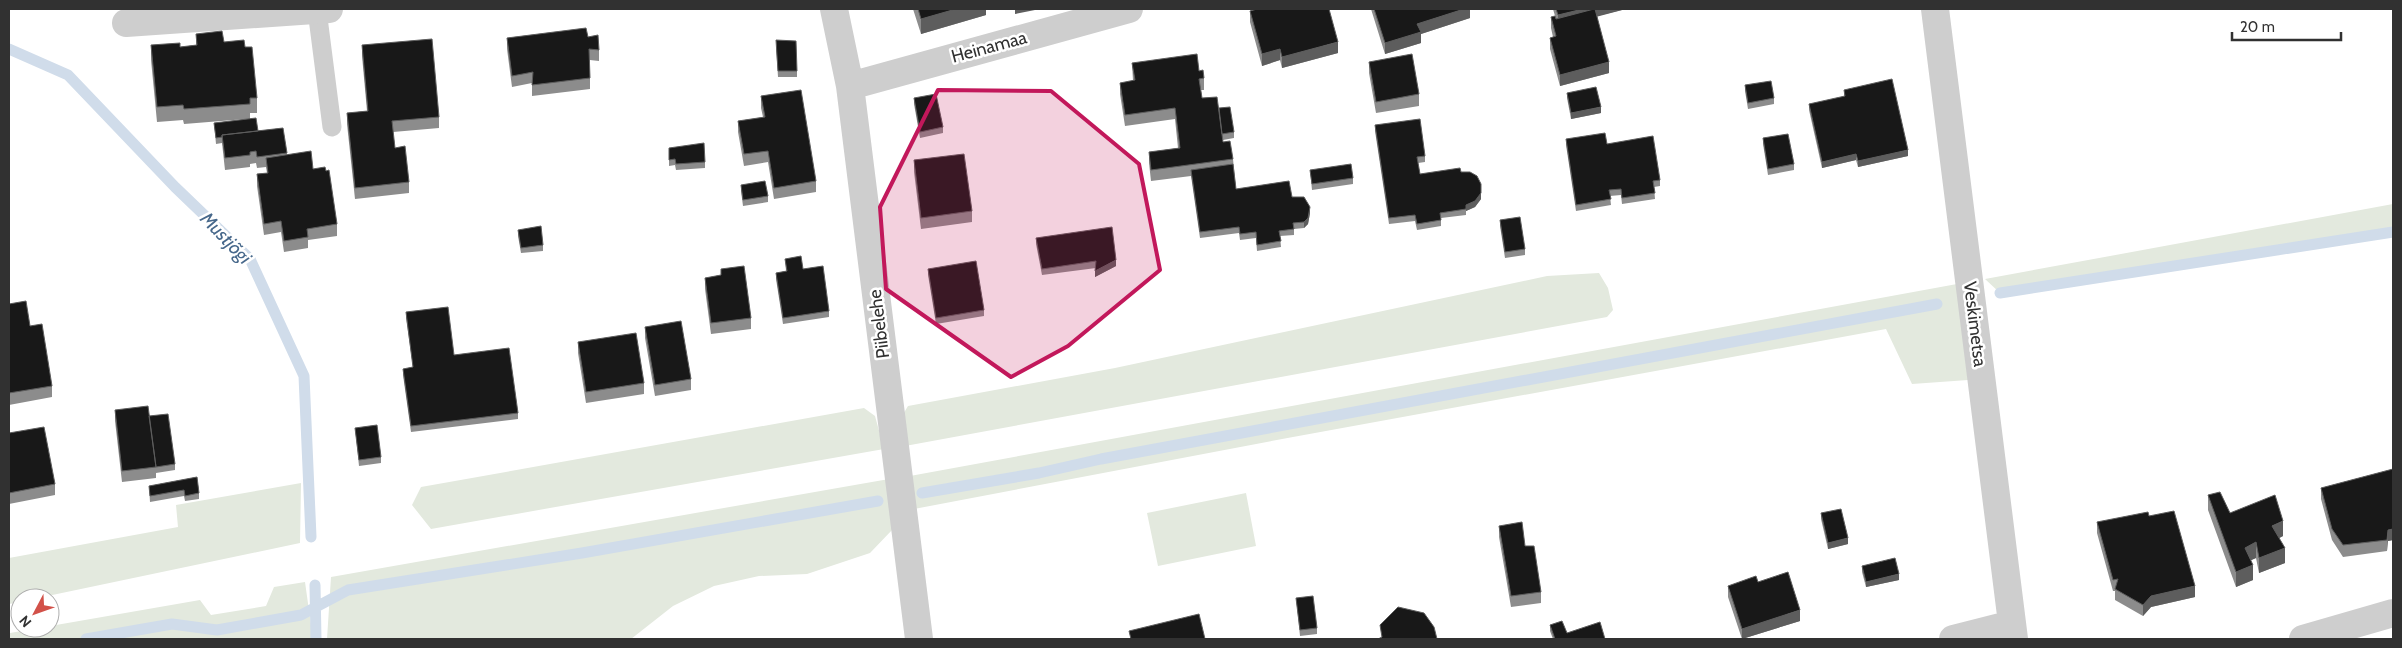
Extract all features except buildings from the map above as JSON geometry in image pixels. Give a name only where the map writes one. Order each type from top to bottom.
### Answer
[{"type":"street","points":[[126,23],[323,9]]},
{"type":"street","name":"Piibelehe","points":[[834,9],[850,86],[919,639]]},
{"type":"street","name":"Heinamaa","points":[[850,86],[1129,9]]},
{"type":"street","name":"Veskimetsa","points":[[1935,9],[2013,632]]},
{"type":"street","points":[[2303,639],[2393,613]]},
{"type":"street","points":[[1953,639],[2013,632]]},
{"type":"lane","points":[[323,9],[332,127]]},
{"type":"highlighted area","points":[[938,90],[1051,91],[1139,164],[1160,270],[1068,346],[1011,377],[886,289],[880,207]]},
{"type":"shaded area","points":[[2393,204],[2393,232],[2345,241],[2000,293],[1985,279]]},
{"type":"shaded area","points":[[1599,273],[1608,288],[1613,310],[1607,317],[905,446],[902,416],[908,406],[1115,368],[1547,276]]},
{"type":"shaded area","points":[[1957,284],[1968,380],[1912,384],[1886,329],[1293,437],[914,509],[910,476]]},
{"type":"shaded area","points":[[864,408],[875,416],[884,449],[431,529],[412,505],[421,487]]},
{"type":"shaded area","points":[[889,479],[893,529],[870,553],[807,574],[759,576],[714,586],[673,606],[631,639],[327,639],[331,577]]},
{"type":"shaded area","points":[[301,483],[300,543],[60,593],[60,588],[10,588],[9,604],[9,558],[178,527],[176,505]]},
{"type":"shaded area","points":[[1246,493],[1256,546],[1158,566],[1147,513]]},
{"type":"shaded area","points":[[305,582],[313,639],[9,639],[10,633],[10,638],[60,638],[60,624],[200,600],[211,615],[266,606],[274,587]]},
{"type":"waterway","name":"Mustjõgi","points":[[9,49],[68,75],[175,187],[250,259],[304,376],[311,537]]},
{"type":"waterway","points":[[2000,293],[2393,232]]},
{"type":"waterway","points":[[922,493],[1039,473],[1101,459],[1937,304]]},
{"type":"waterway","points":[[86,639],[172,624],[217,630],[301,615],[348,590],[582,553],[878,501]]},
{"type":"waterway","name":"Mustjõgi","points":[[315,585],[316,639]]}]
